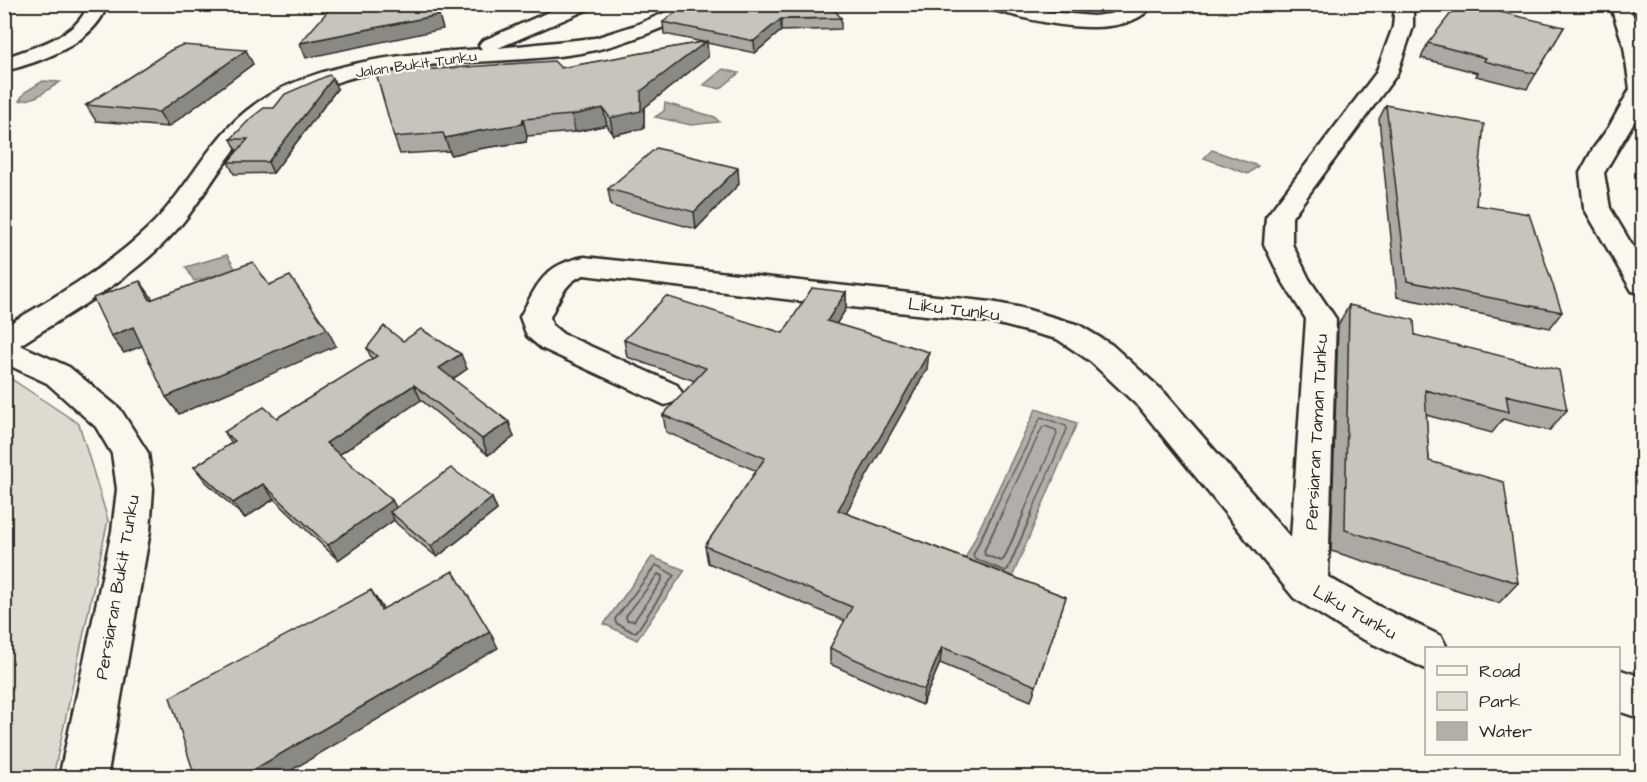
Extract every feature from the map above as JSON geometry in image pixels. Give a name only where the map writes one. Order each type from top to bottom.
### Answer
[{"type":"street","points":[[4,65],[79,32],[90,23],[98,4]]},
{"type":"street","points":[[462,56],[584,4]]},
{"type":"street","name":"Jalan Bukit Tunku","points":[[4,341],[109,274],[157,236],[181,211],[238,130],[273,104],[311,85],[367,69],[462,56],[557,50],[599,44],[646,29],[704,4]]},
{"type":"street","points":[[994,4],[1043,18],[1080,21],[1098,21],[1131,14],[1145,4]]},
{"type":"street","name":"Persiaran Taman Tunku","points":[[1308,586],[1321,319],[1295,279],[1278,244],[1279,217],[1386,74],[1403,27],[1404,4]]},
{"type":"street","points":[[1619,4],[1634,47],[1641,89],[1620,129],[1605,149],[1592,173],[1597,208],[1642,285]]},
{"type":"street","name":"Liku Tunku","points":[[664,393],[552,340],[538,329],[535,317],[561,273],[571,267],[584,266],[851,298],[991,312],[1054,327],[1068,332],[1101,353],[1152,400],[1308,586],[1365,620],[1425,650]]},
{"type":"street","name":"Persiaran Bukit Tunku","points":[[4,350],[58,375],[108,418],[130,453],[135,489],[131,531],[109,635],[84,777]]},
{"type":"street","points":[[1620,691],[1642,698]]},
{"type":"green space","points":[[4,374],[79,424],[108,520],[53,777],[5,777]]},
{"type":"water","points":[[723,69],[739,73],[720,89],[704,85]]},
{"type":"water","points":[[43,81],[60,82],[36,97],[19,101],[25,92]]},
{"type":"water","points":[[665,103],[715,117],[719,122],[691,125],[655,117],[664,111]]},
{"type":"water","points":[[1212,150],[1258,166],[1248,174],[1204,158]]},
{"type":"water","points":[[227,255],[236,270],[194,281],[186,267]]},
{"type":"water","points":[[1036,409],[1077,423],[1011,580],[964,561]]},
{"type":"water","points":[[652,557],[685,570],[637,640],[604,624]]},
{"type":"building","points":[[334,4],[431,4],[439,15],[300,43]]},
{"type":"building","points":[[695,4],[830,4],[841,18],[781,19],[754,41],[663,22],[676,12]]},
{"type":"building","points":[[1458,4],[1564,27],[1536,74],[1484,61],[1486,58],[1428,43]]},
{"type":"building","points":[[707,41],[641,91],[641,111],[610,118],[603,108],[572,115],[523,119],[522,124],[445,138],[443,133],[394,137],[376,73],[554,61],[561,68]]},
{"type":"building","points":[[182,45],[246,50],[159,112],[86,105],[171,50]]},
{"type":"building","points":[[329,75],[333,78],[268,162],[228,162],[248,139],[231,139],[251,118],[264,108],[274,108],[285,94]]},
{"type":"building","points":[[1386,105],[1484,124],[1476,205],[1529,214],[1562,312],[1407,281]]},
{"type":"building","points":[[656,148],[738,168],[694,212],[608,189]]},
{"type":"building","points":[[253,262],[269,285],[290,276],[327,329],[166,397],[133,327],[111,336],[93,298],[140,281],[150,300]]},
{"type":"building","points":[[812,288],[846,292],[827,321],[929,352],[838,510],[1066,597],[1036,686],[942,647],[924,690],[830,648],[852,607],[705,546],[765,458],[663,415],[706,368],[624,340],[666,296],[783,333]]},
{"type":"building","points":[[1349,305],[1414,320],[1415,335],[1559,370],[1567,410],[1506,395],[1509,412],[1425,390],[1429,461],[1504,482],[1518,583],[1345,530]]},
{"type":"building","points":[[384,326],[403,341],[421,329],[461,354],[439,368],[509,422],[482,439],[414,385],[326,443],[392,500],[328,545],[263,484],[233,503],[194,467],[235,441],[224,432],[264,407],[277,418],[377,356],[367,348]]},
{"type":"building","points":[[451,468],[492,498],[431,546],[390,512]]},
{"type":"building","points":[[453,571],[490,632],[241,777],[195,777],[170,697],[371,590],[381,610]]}]
